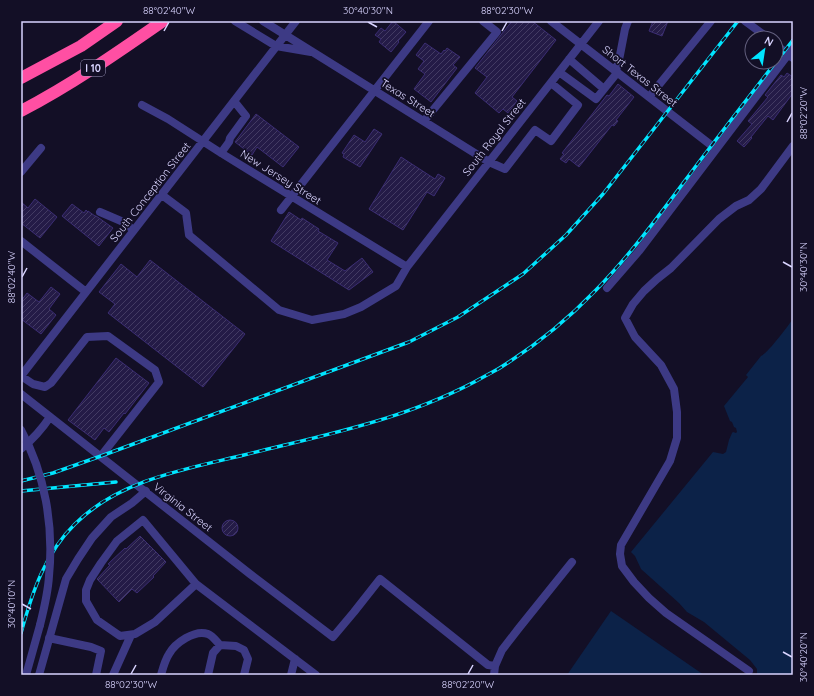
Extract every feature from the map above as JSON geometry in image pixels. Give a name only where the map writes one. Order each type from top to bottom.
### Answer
[{"type":"highway","name":"I 10","points":[[21,78],[81,46],[117,21]]},
{"type":"highway","name":"I 10","points":[[21,111],[75,80],[163,21]]},
{"type":"highway","points":[[21,72],[45,65]]},
{"type":"street","name":"Texas Street","points":[[235,21],[276,46],[314,52]]},
{"type":"street","name":"Texas Street","points":[[264,21],[489,162],[505,169],[535,130],[551,141],[578,105],[551,83]]},
{"type":"street","name":"South Conception Street","points":[[21,376],[296,21]]},
{"type":"street","points":[[281,210],[429,21]]},
{"type":"street","points":[[424,121],[497,32],[483,21]]},
{"type":"street","name":"Short Texas Street","points":[[551,21],[716,149]]},
{"type":"street","name":"South Royal Street","points":[[162,195],[186,213],[189,234],[279,310],[312,320],[344,314],[362,307],[396,286],[407,267],[599,21]]},
{"type":"street","points":[[559,72],[596,100],[616,72],[628,21]]},
{"type":"street","points":[[649,97],[711,21]]},
{"type":"street","points":[[745,21],[757,30]]},
{"type":"street","points":[[607,288],[639,251],[791,53]]},
{"type":"street","points":[[569,59],[604,89]]},
{"type":"street","points":[[221,153],[246,116],[234,101]]},
{"type":"street","name":"New Jersey Street","points":[[142,105],[168,119],[407,267]]},
{"type":"street","points":[[749,671],[655,603],[634,582],[622,566],[620,554],[622,545],[670,461],[677,438],[677,412],[674,389],[661,365],[635,336],[625,318],[633,304],[644,291],[671,268],[719,219],[736,206],[749,200],[761,189],[793,146]]},
{"type":"street","points":[[21,172],[41,148]]},
{"type":"street","points":[[100,212],[121,221],[134,230]]},
{"type":"street","points":[[21,241],[86,292]]},
{"type":"street","points":[[21,376],[32,384],[45,387],[51,383],[86,337],[108,336],[154,370],[159,382],[101,456]]},
{"type":"street","name":"Virginia Street","points":[[21,394],[250,574],[332,636],[380,580],[488,665],[495,666]]},
{"type":"street","points":[[21,449],[30,442],[50,417]]},
{"type":"street","points":[[21,430],[40,475],[49,519],[50,546],[49,577],[45,603],[26,675]]},
{"type":"street","points":[[39,675],[66,579],[78,558],[92,538],[111,517],[146,492]]},
{"type":"street","points":[[196,584],[155,622],[131,635],[120,636],[97,620],[86,601],[86,590],[90,580],[101,563],[117,541],[143,520],[196,584],[316,675]]},
{"type":"street","points":[[494,675],[495,666],[502,650],[572,562]]},
{"type":"street","points":[[161,675],[169,654],[176,646],[188,636],[203,633],[213,637],[220,645],[236,646],[244,650],[248,660],[244,675]]},
{"type":"street","points":[[113,675],[131,635]]},
{"type":"street","points":[[49,638],[92,647],[101,651],[96,675]]},
{"type":"street","points":[[208,675],[213,653],[220,645]]},
{"type":"street","points":[[291,675],[295,659]]},
{"type":"water","points":[[793,319],[793,675],[757,675],[757,669],[750,660],[704,622],[687,612],[641,569],[635,556],[631,552],[713,452],[723,454],[726,452],[732,433],[737,432],[736,428],[730,421],[724,406],[748,377],[746,375],[761,356],[773,345]]},
{"type":"water","points":[[611,611],[704,675],[567,675]]},
{"type":"building","points":[[393,21],[406,32],[391,52],[379,42],[381,39],[375,35],[381,28],[385,31]]},
{"type":"building","points":[[512,21],[532,21],[556,40],[512,97],[517,101],[508,113],[503,109],[499,113],[475,93],[487,77],[475,68]]},
{"type":"building","points":[[653,21],[668,21],[662,36],[649,31]]},
{"type":"building","points":[[425,43],[441,54],[447,48],[460,57],[453,65],[457,68],[431,102],[414,89],[425,74],[418,69],[424,61],[416,55]]},
{"type":"building","points":[[787,73],[793,77],[793,93],[773,120],[768,116],[744,147],[737,141],[752,124],[748,121],[768,97],[765,95],[781,75],[784,77]]},
{"type":"building","points":[[618,84],[634,97],[616,120],[618,121],[614,126],[612,125],[579,167],[569,159],[566,163],[560,159],[564,154],[562,153],[607,95],[609,96]]},
{"type":"building","points":[[256,114],[299,147],[283,167],[257,147],[252,155],[235,142]]},
{"type":"building","points":[[374,129],[382,134],[360,167],[343,157],[344,154],[342,153],[354,135],[365,142]]},
{"type":"building","points":[[401,157],[435,179],[438,174],[445,178],[434,196],[427,192],[403,230],[369,209]]},
{"type":"building","points":[[35,199],[57,217],[40,238],[21,223],[21,202],[28,208]]},
{"type":"building","points":[[72,204],[84,213],[86,210],[88,211],[113,228],[99,246],[62,216]]},
{"type":"building","points":[[289,212],[301,220],[302,218],[319,229],[318,231],[338,243],[327,260],[345,271],[362,258],[373,272],[349,290],[271,241]]},
{"type":"building","points":[[150,260],[245,334],[203,387],[108,313],[115,304],[99,292],[121,264],[137,277]]},
{"type":"building","points":[[51,287],[60,294],[49,309],[56,315],[41,334],[21,319],[21,301],[27,293],[39,302]]},
{"type":"building","points":[[116,358],[149,383],[109,432],[104,428],[95,440],[68,420]]},
{"type":"building","points":[[230,520],[237,525],[238,528],[233,535],[230,536],[223,531],[222,528],[227,521]]},
{"type":"building","points":[[140,536],[166,562],[153,576],[154,577],[137,593],[132,589],[119,602],[97,579],[110,565],[108,564]]},
{"type":"railway","points":[[21,481],[53,473],[101,456],[409,342],[458,317],[523,274],[566,235],[603,194],[738,21]]},
{"type":"railway","points":[[21,633],[35,589],[55,548],[75,524],[93,509],[112,497],[154,478],[177,471],[368,424],[428,403],[458,390],[504,366],[543,338],[586,300],[623,260],[793,40]]},
{"type":"railway","points":[[21,491],[116,482]]}]
